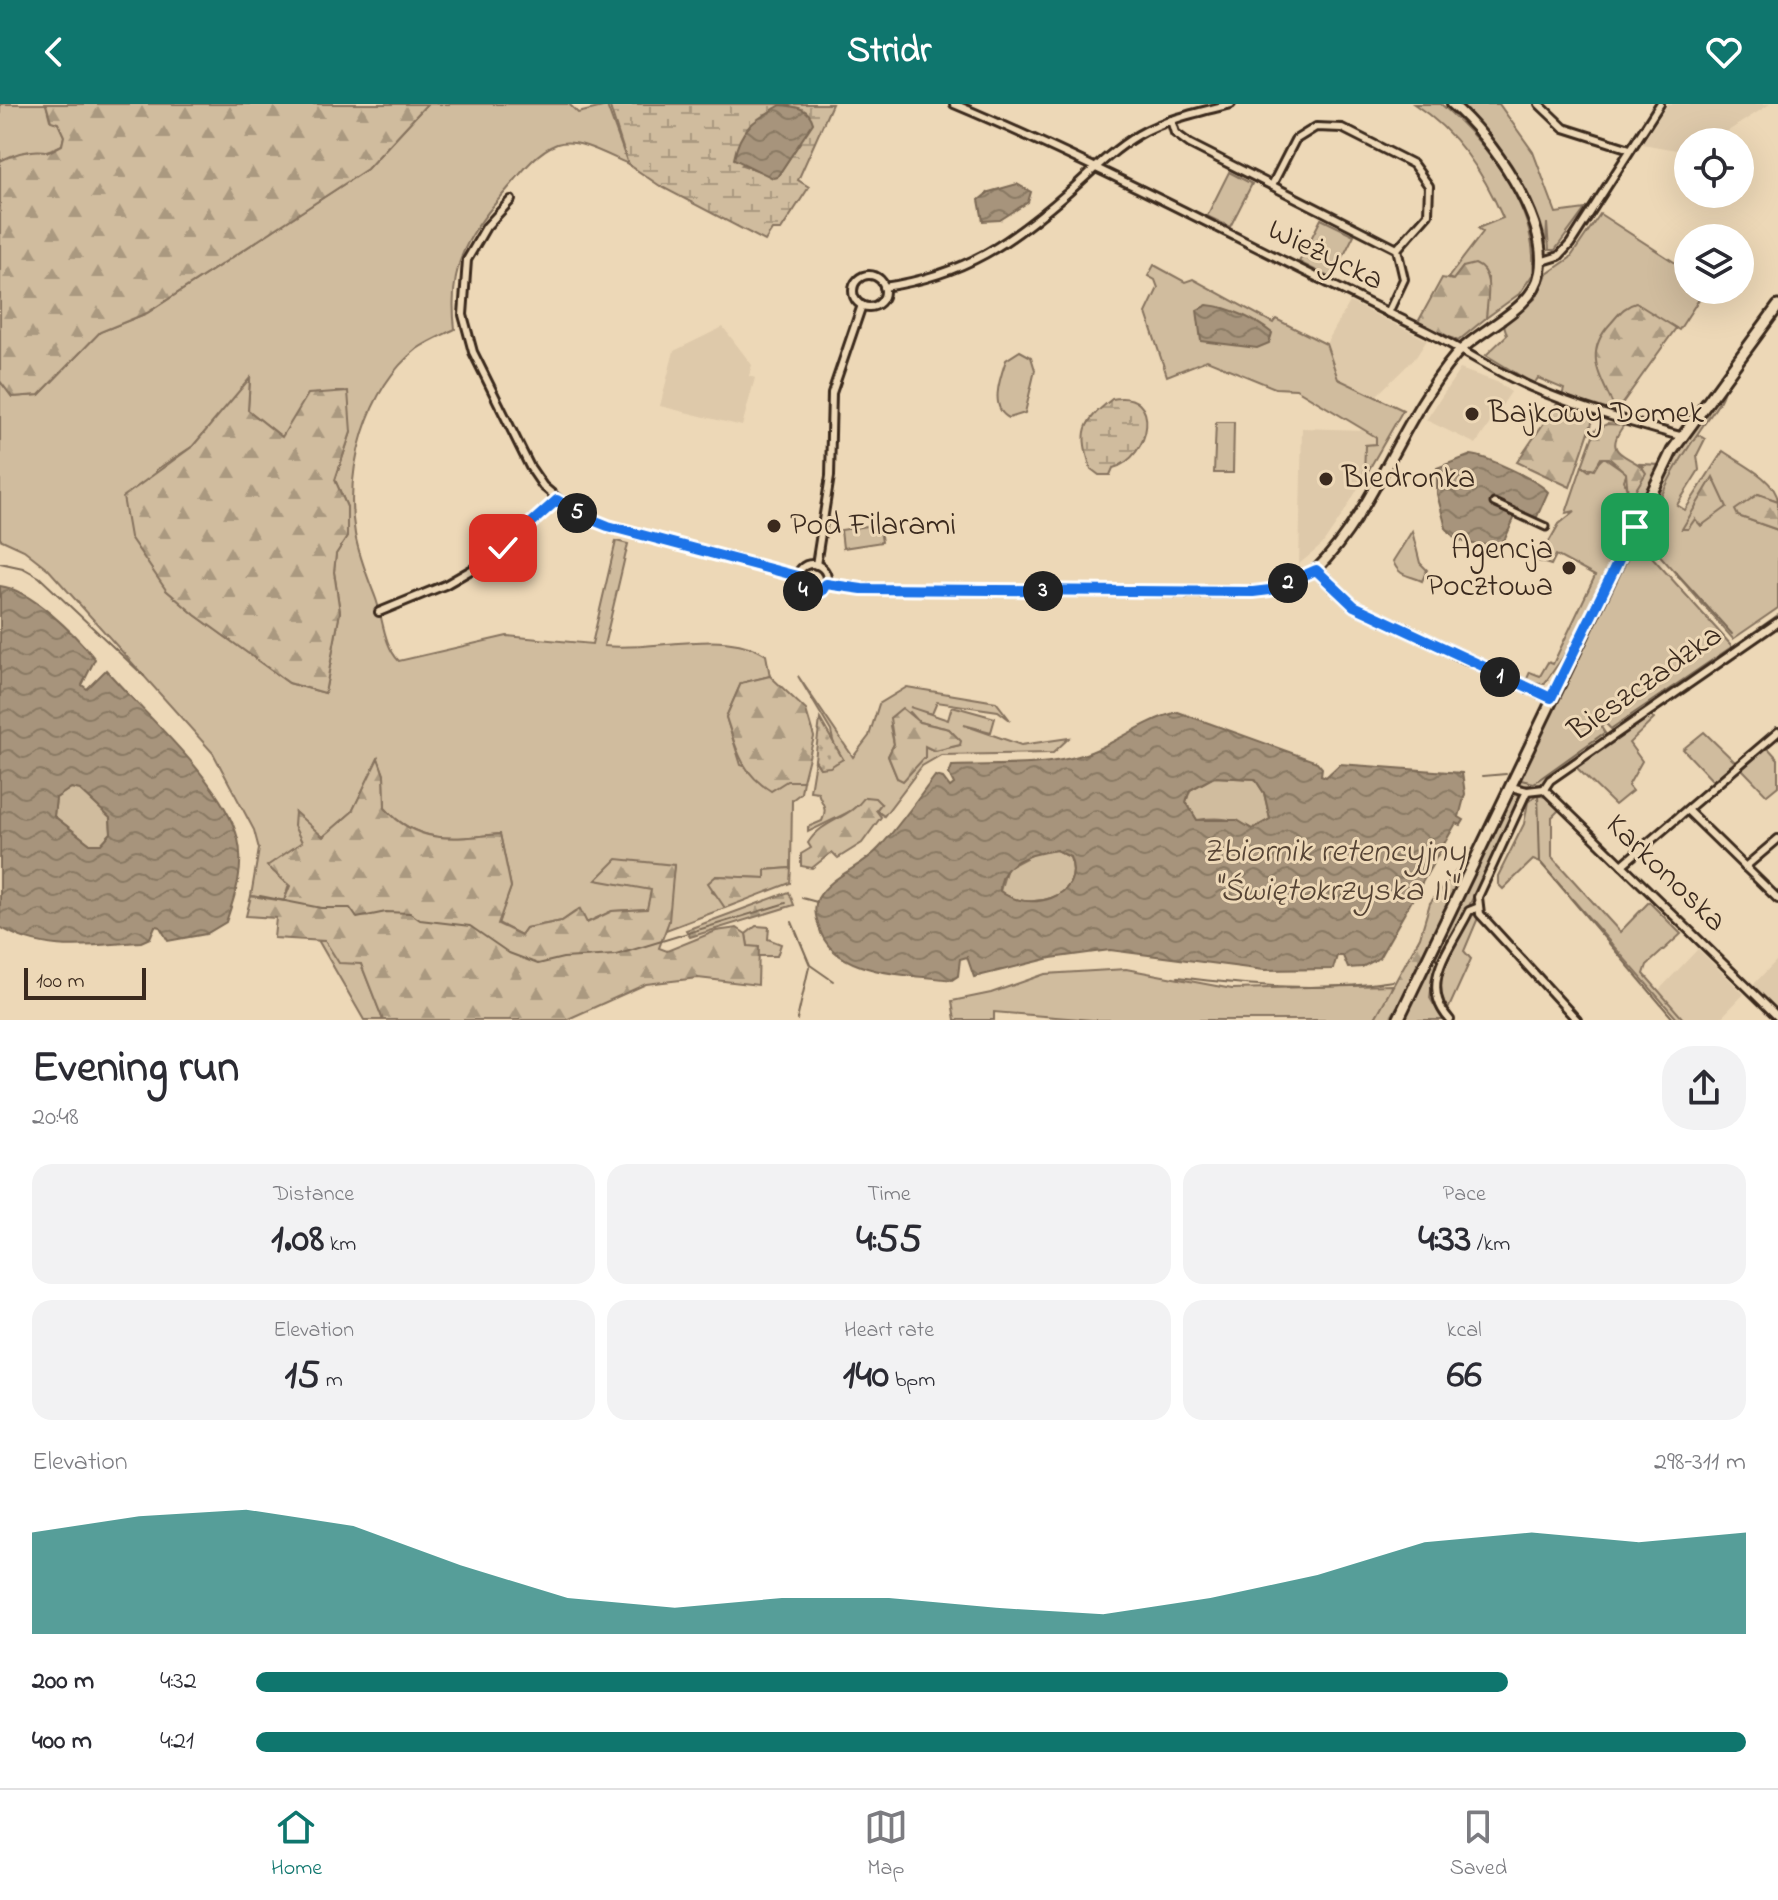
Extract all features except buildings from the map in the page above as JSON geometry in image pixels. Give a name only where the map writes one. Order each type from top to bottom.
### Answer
[{"type":"main road","points":[[1398,1020],[1680,436],[1778,306]]},
{"type":"street","name":"Wieżycka","points":[[954,104],[1096,168],[1462,349],[1529,387],[1601,413],[1680,436]]},
{"type":"street","points":[[884,287],[939,277],[991,253],[1136,136],[1171,120],[1231,104]]},
{"type":"street","points":[[826,584],[862,589],[1225,593],[1270,590],[1316,570],[1343,541],[1421,405],[1462,349],[1527,297],[1538,281],[1540,262],[1528,208],[1519,187],[1452,104]]},
{"type":"street","points":[[1539,104],[1564,128],[1630,149]]},
{"type":"street","points":[[1540,262],[1559,256],[1570,244],[1660,104]]},
{"type":"street","points":[[1171,120],[1175,133],[1190,144],[1397,249],[1404,279],[1388,313]]},
{"type":"street","points":[[1272,185],[1295,140],[1309,129],[1325,126],[1342,128],[1413,164],[1429,186],[1428,214],[1397,249]]},
{"type":"street","points":[[511,200],[486,227],[467,260],[463,315],[473,352],[530,467],[557,500],[583,516],[608,526],[797,576]]},
{"type":"street","points":[[877,277],[884,287],[881,300],[876,305],[862,305],[853,294],[859,278],[877,277]]},
{"type":"street","points":[[816,565],[830,476],[832,393],[862,305]]},
{"type":"street","points":[[379,612],[445,585],[485,562],[557,500]]},
{"type":"street","points":[[1494,503],[1546,527]]},
{"type":"street","points":[[816,565],[824,570],[826,584],[818,593],[806,593],[800,588],[797,576],[802,568],[816,565]]},
{"type":"street","points":[[1316,570],[1354,606],[1551,698]]},
{"type":"street","name":"Bieszczadzka","points":[[1544,789],[1550,780],[1599,745],[1778,622]]},
{"type":"street","points":[[1622,865],[1778,732]]},
{"type":"street","points":[[1511,787],[1527,791],[1544,789]]},
{"type":"street","name":"Karkonoska","points":[[1544,789],[1778,1017]]},
{"type":"street","points":[[1527,791],[1478,897],[1479,907],[1488,923],[1577,1020]]},
{"type":"street","points":[[1687,810],[1778,899]]},
{"type":"street","points":[[1745,867],[1778,839]]},
{"type":"street","points":[[1450,1020],[1438,1007],[1433,988],[1469,911],[1479,907]]},
{"type":"shaded area","points":[[1668,104],[1770,104],[1733,128],[1674,128],[1674,150],[1642,144]]},
{"type":"shaded area","points":[[1350,302],[1427,340],[1416,357],[1375,397],[1338,379],[1326,344]]},
{"type":"shaded area","points":[[723,327],[752,365],[749,376],[755,378],[742,426],[660,406],[674,351]]},
{"type":"shaded area","name":"Bajkowy Domek","points":[[1460,369],[1497,382],[1511,392],[1476,444],[1426,420]]},
{"type":"shaded area","points":[[1302,428],[1363,430],[1376,438],[1377,444],[1365,446],[1364,478],[1343,514],[1322,545],[1299,564]]},
{"type":"shaded area","points":[[1698,949],[1744,994],[1719,1020],[1684,1020],[1658,991]]},
{"type":"shaded area","points":[[1778,959],[1778,1011],[1752,986]]},
{"type":"green space","points":[[0,104],[46,104],[50,120],[58,123],[64,136],[62,145],[0,161]]},
{"type":"green space","points":[[46,104],[427,104],[367,169],[147,313],[100,332],[39,395],[12,397],[0,381],[0,161],[24,152],[49,152],[62,145],[64,136],[58,123],[51,121]]},
{"type":"green space","points":[[427,104],[569,104],[578,113],[607,106],[628,164],[584,145],[557,144],[543,151],[526,167],[473,234],[464,250],[454,285],[455,329],[421,346],[399,366],[372,409],[356,459],[352,510],[355,534],[387,640],[399,661],[507,636],[592,644],[616,541],[628,544],[604,646],[709,641],[749,647],[766,655],[770,676],[741,683],[726,717],[741,765],[787,781],[803,781],[801,793],[792,800],[791,868],[765,870],[765,878],[716,876],[712,892],[720,897],[725,908],[666,930],[674,865],[652,890],[648,909],[612,911],[586,923],[579,909],[562,921],[526,928],[521,935],[498,923],[511,887],[500,834],[452,838],[424,834],[410,828],[385,808],[384,775],[378,759],[352,812],[323,837],[295,813],[302,842],[284,901],[251,896],[259,849],[254,830],[213,753],[48,569],[24,550],[0,539],[0,381],[12,397],[39,395],[100,332],[147,313],[367,169]],"holes":[[[250,380],[248,410],[282,437],[351,432],[335,480],[347,507],[347,537],[336,554],[334,572],[340,612],[325,693],[289,683],[195,615],[166,590],[156,470],[193,446]]]},
{"type":"green space","points":[[609,104],[832,104],[798,180],[809,187],[781,230],[772,230],[765,241],[660,186],[628,164]],"holes":[[[813,122],[777,177],[742,165]]]},
{"type":"green space","points":[[1414,104],[1441,104],[1476,138],[1506,179],[1527,225],[1533,274],[1519,294],[1486,318],[1488,278],[1463,267],[1453,280],[1448,278],[1483,232],[1478,228],[1503,218],[1467,154],[1443,127]]},
{"type":"green space","points":[[1460,104],[1499,104],[1533,152],[1556,213],[1585,209],[1555,250],[1549,250],[1547,223],[1546,243],[1541,244],[1529,204],[1511,168]]},
{"type":"green space","points":[[1229,172],[1252,184],[1230,227],[1207,216]]},
{"type":"green space","points":[[1600,214],[1674,262],[1674,304],[1696,304],[1679,330],[1635,304],[1615,414],[1562,396],[1564,389],[1538,378],[1534,384],[1486,355],[1507,335],[1504,325],[1536,298],[1547,274],[1570,258]]},
{"type":"green space","points":[[1321,219],[1354,235],[1332,279],[1299,262]]},
{"type":"green space","points":[[1475,264],[1488,280],[1486,318],[1458,341],[1418,322],[1442,278],[1453,280],[1463,267]]},
{"type":"green space","points":[[1154,265],[1185,282],[1193,279],[1273,323],[1276,319],[1326,344],[1338,379],[1403,410],[1364,478],[1365,445],[1376,444],[1376,437],[1296,389],[1275,388],[1207,360],[1167,376],[1146,313],[1158,288],[1155,280],[1148,276]]},
{"type":"green space","points":[[1636,303],[1676,328],[1616,412],[1600,377],[1597,345],[1619,314]]},
{"type":"green space","points":[[1020,351],[1031,357],[1035,370],[1025,413],[1009,418],[999,407],[999,384],[1006,360]]},
{"type":"green space","points":[[250,378],[248,410],[282,437],[308,394],[348,391],[351,432],[335,480],[347,507],[347,537],[336,554],[334,572],[340,612],[325,693],[289,683],[195,615],[166,590],[130,537],[123,497],[193,446]]},
{"type":"green space","points":[[1723,393],[1666,485],[1655,515],[1650,546],[1648,532],[1651,513],[1659,490],[1685,443]]},
{"type":"green space","points":[[1112,399],[1129,399],[1139,404],[1145,414],[1146,426],[1136,452],[1126,462],[1113,468],[1110,475],[1099,475],[1091,469],[1084,436],[1094,415]]},
{"type":"green space","points":[[1557,404],[1594,417],[1570,487],[1517,462]]},
{"type":"green space","points":[[1216,422],[1234,422],[1233,473],[1214,473]]},
{"type":"green space","points":[[1607,424],[1624,425],[1617,436],[1617,450],[1646,473],[1632,496],[1628,495],[1626,473],[1609,458],[1601,458],[1594,470],[1582,466],[1595,430]]},
{"type":"green space","points":[[1697,434],[1705,439],[1697,455],[1699,470],[1677,505],[1685,510],[1723,451],[1764,479],[1776,493],[1778,501],[1758,494],[1738,516],[1778,530],[1778,608],[1733,639],[1650,544],[1650,530],[1658,501]]},
{"type":"green space","points":[[1604,457],[1627,473],[1624,480],[1628,494],[1643,467],[1640,464],[1660,465],[1625,532],[1618,536],[1611,534],[1608,540],[1615,553],[1576,639],[1544,684],[1525,683],[1530,672],[1540,676],[1548,662],[1553,664],[1595,576],[1556,555],[1551,565],[1538,561],[1559,524],[1575,511],[1566,513],[1582,466],[1589,471]]},
{"type":"green space","points":[[1713,477],[1727,507],[1701,526],[1695,519],[1688,529],[1682,529]]},
{"type":"green space","points":[[1758,494],[1778,501],[1778,530],[1738,516],[1735,510]]},
{"type":"green space","points":[[879,524],[882,542],[843,548],[841,530]]},
{"type":"green space","points":[[1641,529],[1644,548],[1731,645],[1731,651],[1613,731],[1605,723],[1601,727],[1607,736],[1541,784],[1520,786],[1518,782]]},
{"type":"green space","points":[[1412,531],[1420,563],[1427,570],[1422,581],[1402,573],[1393,561]]},
{"type":"green space","points":[[770,676],[806,710],[814,737],[803,781],[787,781],[771,791],[746,768],[726,717],[741,683]]},
{"type":"green space","points":[[798,676],[853,757],[869,736],[879,704],[907,687],[996,702],[1010,720],[998,711],[937,702],[932,714],[910,707],[948,720],[952,706],[995,718],[991,732],[964,725],[1021,745],[1069,738],[1053,753],[941,755],[922,766],[884,816],[876,810],[881,804],[865,797],[857,808],[808,832],[808,827],[822,821],[825,811],[818,792],[810,791],[815,760],[820,768],[843,759],[834,745],[831,731]],"holes":[[[910,712],[919,722],[949,729],[960,745],[935,751],[924,746],[925,757],[897,778],[888,756],[894,744],[890,726]]]},
{"type":"green space","points":[[902,708],[919,722],[949,729],[961,741],[960,745],[935,751],[925,746],[925,757],[903,781],[897,778],[888,756],[894,744],[890,718]]},
{"type":"green space","points":[[1648,713],[1654,719],[1629,743],[1642,761],[1628,786],[1632,791],[1615,805],[1575,766]]},
{"type":"green space","points":[[820,719],[843,759],[830,767],[820,768],[815,760]]},
{"type":"green space","points":[[1704,732],[1735,762],[1713,781],[1683,749]]},
{"type":"green space","points":[[1767,747],[1778,759],[1778,786],[1767,795],[1742,769]]},
{"type":"green space","points":[[378,758],[384,775],[385,808],[397,820],[424,834],[438,837],[500,834],[511,887],[498,924],[521,935],[526,928],[562,921],[580,909],[587,923],[612,911],[647,909],[651,890],[596,880],[617,859],[674,865],[669,921],[659,948],[667,951],[716,931],[737,928],[746,934],[748,946],[759,947],[758,985],[698,978],[646,984],[566,1020],[383,1020],[361,964],[339,963],[325,941],[274,938],[276,918],[246,916],[251,896],[284,901],[290,886],[267,866],[302,842],[294,826],[295,812],[323,837],[352,812]]},
{"type":"green space","points":[[1214,777],[1255,779],[1264,793],[1270,819],[1252,829],[1226,819],[1197,820],[1186,802],[1190,790]]},
{"type":"green space","points":[[71,788],[80,789],[110,818],[111,833],[101,844],[90,844],[54,816],[56,798]]},
{"type":"green space","points":[[1513,793],[1520,795],[1519,802],[1432,983],[1430,998],[1443,1020],[1403,1020]]},
{"type":"green space","points":[[1536,795],[1546,797],[1559,810],[1552,817],[1552,857],[1620,932],[1649,902],[1681,934],[1647,965],[1644,974],[1684,1020],[1678,1020],[1541,863],[1533,860],[1503,889],[1498,884],[1498,876],[1524,824],[1528,802]]},
{"type":"green space","points":[[865,797],[875,798],[881,804],[876,810],[881,817],[862,843],[838,858],[832,852],[812,868],[801,866],[801,854],[811,848],[808,843],[814,835],[851,811]]},
{"type":"green space","points":[[1056,850],[1070,857],[1073,871],[1070,883],[1062,892],[1051,898],[1024,901],[1000,891],[1007,868],[1035,853]]},
{"type":"green space","points":[[1462,864],[1465,870],[1392,1020],[1374,1020],[1420,937],[1430,903]]},
{"type":"green space","points":[[791,868],[790,883],[725,908],[708,883],[716,876],[765,878],[765,870]]},
{"type":"green space","points":[[789,892],[794,905],[690,937],[686,930]]},
{"type":"green space","points":[[1474,914],[1478,918],[1464,951],[1471,959],[1447,1012],[1441,1001],[1440,977],[1468,916]]},
{"type":"green space","points":[[756,926],[769,927],[768,939],[781,944],[777,956],[757,956],[748,946],[746,934]]},
{"type":"green space","points":[[318,940],[325,941],[361,964],[383,1020],[364,1020]]},
{"type":"green space","points":[[1126,969],[1232,989],[1392,985],[1374,1020],[1092,1020],[994,1012],[994,1020],[955,1020],[952,1001],[991,993],[1045,974]]},
{"type":"water","points":[[781,105],[805,111],[813,123],[777,177],[773,178],[734,159],[744,132],[763,115]]},
{"type":"water","points":[[1017,184],[1031,192],[1028,202],[1000,220],[983,221],[979,200],[989,192]]},
{"type":"water","points":[[1207,305],[1233,311],[1257,323],[1272,333],[1269,343],[1257,348],[1201,341],[1197,310]]},
{"type":"water","points":[[1471,455],[1512,470],[1548,492],[1536,519],[1517,512],[1505,539],[1499,544],[1477,545],[1456,539],[1446,528],[1437,494],[1437,468]]},
{"type":"water","points":[[0,586],[25,595],[38,604],[65,626],[95,659],[82,685],[87,689],[106,670],[181,750],[217,795],[230,817],[238,839],[240,871],[226,922],[206,934],[168,941],[160,927],[155,926],[150,938],[141,942],[69,946],[34,941],[0,927]],"holes":[[[71,788],[80,790],[110,818],[111,833],[101,844],[90,844],[54,816],[56,798]]]},
{"type":"water","name":"Zbiornik retencyjny \"Świętokrzyska II\"","points":[[1178,712],[1317,762],[1322,768],[1321,775],[1326,777],[1340,764],[1462,773],[1465,794],[1459,817],[1464,820],[1461,825],[1456,823],[1379,958],[1362,967],[1348,968],[1343,956],[1337,956],[1333,969],[1264,970],[1110,950],[1051,958],[974,977],[967,957],[960,959],[958,976],[952,980],[875,970],[839,956],[827,943],[816,916],[818,898],[831,883],[879,848],[935,776],[943,778],[950,787],[954,784],[949,774],[952,766],[1034,764],[1082,755]],"holes":[[[1214,777],[1255,779],[1264,793],[1270,819],[1252,829],[1237,820],[1197,820],[1186,802],[1190,790]],[[1056,850],[1070,857],[1073,871],[1070,883],[1062,892],[1051,898],[1024,901],[1000,891],[1001,881],[1011,865],[1027,857]]]},
{"type":"waterway","points":[[0,563],[23,568],[39,577],[144,676]]},
{"type":"waterway","points":[[1674,570],[1732,634]]},
{"type":"waterway","points":[[1738,643],[1778,615]]},
{"type":"waterway","points":[[1612,728],[1730,648]]},
{"type":"waterway","points":[[1521,780],[1534,783],[1604,733]]},
{"type":"waterway","points":[[1483,776],[1506,774]]},
{"type":"waterway","points":[[1538,793],[1540,862],[1674,1020]]},
{"type":"waterway","points":[[260,896],[321,908],[350,908],[357,918],[386,912],[410,913],[420,920],[470,926],[509,953],[538,964],[563,958],[616,955],[786,903]]},
{"type":"waterway","points":[[802,898],[817,902]]},
{"type":"waterway","points":[[792,922],[810,965],[833,981]]},
{"type":"waterway","points":[[797,1020],[809,967]]},
{"type":"waterway","points":[[1178,977],[1286,986],[1339,986],[1393,981]]},
{"type":"place","name":"Bajkowy Domek","points":[[1472,414]]},
{"type":"place","name":"Biedronka","points":[[1326,479]]},
{"type":"place","name":"Pod Filarami","points":[[774,526]]},
{"type":"place","name":"Agencja Pocztowa","points":[[1569,568]]},
{"type":"route","points":[[503,548],[557,500],[583,516],[608,526],[797,576],[800,588],[810,594],[822,591],[826,584],[862,589],[1253,592],[1270,590],[1316,570],[1354,606],[1551,698],[1635,527]]}]
